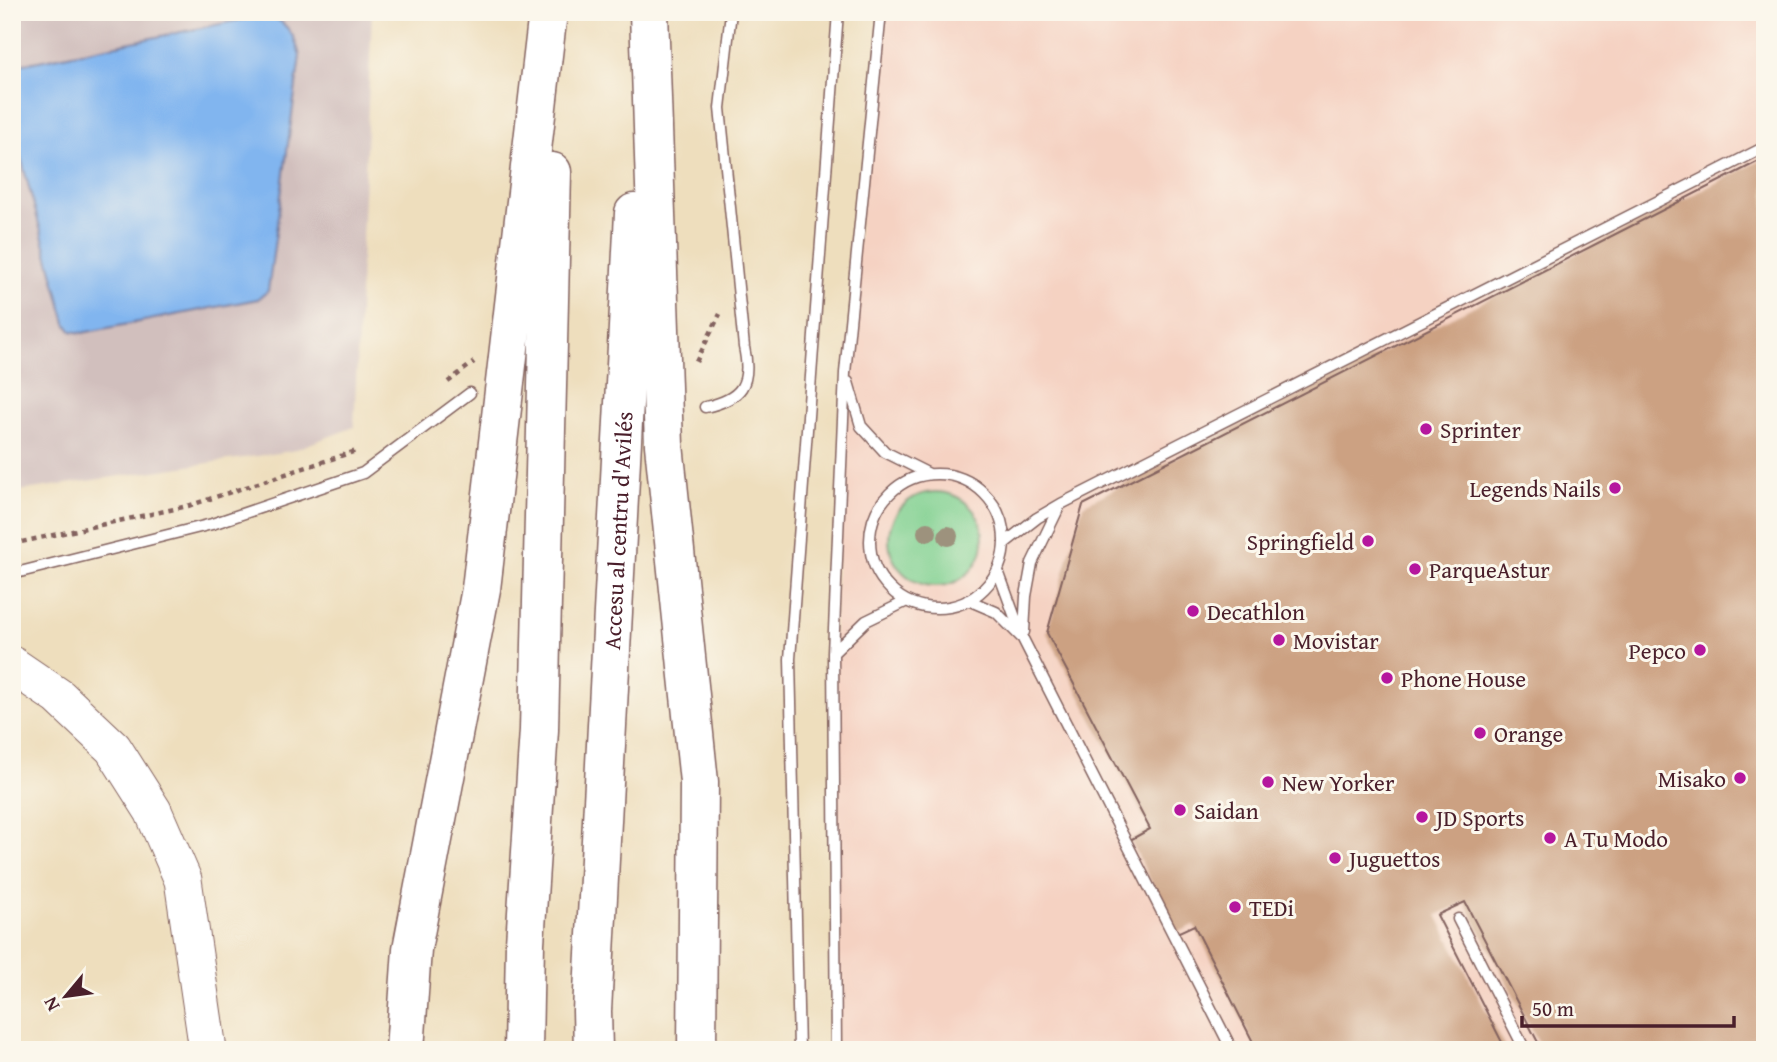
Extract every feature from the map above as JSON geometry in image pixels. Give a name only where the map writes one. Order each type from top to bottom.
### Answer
[{"type":"highway","points":[[405,1050],[412,949],[481,589],[548,12]]},
{"type":"highway","points":[[523,1050],[525,943],[539,730],[556,12]]},
{"type":"highway","points":[[647,12],[664,445],[699,782],[697,1050]]},
{"type":"highway","name":"Accesu al centru d'Avilés","points":[[593,1050],[592,1010],[647,12]]},
{"type":"main road","points":[[12,665],[59,697],[113,748],[153,811],[183,880],[208,1050]]},
{"type":"lane","points":[[705,407],[724,402],[741,391],[749,368],[744,346],[720,108],[731,12]]},
{"type":"lane","points":[[799,1050],[790,659],[838,12]]},
{"type":"lane","points":[[836,1050],[833,653],[845,373],[881,12]]},
{"type":"lane","points":[[1006,542],[1037,518],[1061,504],[1765,147]]},
{"type":"lane","points":[[845,373],[862,426],[886,452],[929,474]]},
{"type":"lane","points":[[12,574],[212,524],[363,473],[470,393]]},
{"type":"lane","points":[[929,474],[956,476],[972,483],[988,497],[1001,519],[1006,542],[998,572],[985,587],[968,600],[945,607],[925,608],[905,602],[890,589],[877,570],[869,548],[870,522],[889,493],[907,481],[929,474]]},
{"type":"lane","points":[[1023,639],[1032,563],[1061,504]]},
{"type":"lane","points":[[998,572],[1023,639],[1232,1050]]},
{"type":"lane","points":[[968,600],[996,612],[1023,639]]},
{"type":"lane","points":[[833,653],[866,621],[905,602]]},
{"type":"lane","points":[[1458,919],[1525,1050]]},
{"type":"path","points":[[440,389],[471,362],[480,362]]},
{"type":"path","points":[[12,544],[188,506],[365,448]]},
{"type":"shaded area","points":[[12,12],[372,12],[354,427],[291,451],[12,492]]},
{"type":"shaded area","points":[[881,12],[1765,12],[1765,1050],[836,1050],[833,653],[845,373]]},
{"type":"green space","points":[[936,492],[954,496],[969,506],[979,521],[983,539],[979,557],[969,572],[954,582],[936,586],[918,582],[903,572],[893,557],[889,539],[893,521],[903,506],[918,496]]},
{"type":"water","points":[[269,14],[290,31],[300,56],[268,291],[258,299],[82,333],[71,331],[66,323],[12,125],[12,69],[19,65]]},
{"type":"building","name":"ParqueAstur","points":[[1765,158],[1765,1050],[1542,1050],[1465,902],[1437,915],[1506,1050],[1257,1050],[1194,925],[1177,933],[1130,840],[1150,829],[1047,633],[1083,505]]},
{"type":"place","name":"Sprinter","points":[[1426,429]]},
{"type":"place","name":"Legends Nails","points":[[1615,488]]},
{"type":"place","name":"Springfield","points":[[1368,541]]},
{"type":"place","name":"ParqueAstur","points":[[1415,569]]},
{"type":"place","name":"Decathlon","points":[[1193,611]]},
{"type":"place","name":"Movistar","points":[[1279,640]]},
{"type":"place","name":"Pepco","points":[[1700,650]]},
{"type":"place","name":"Phone House","points":[[1387,678]]},
{"type":"place","name":"Orange","points":[[1480,733]]},
{"type":"place","name":"Misako","points":[[1740,778]]},
{"type":"place","name":"New Yorker","points":[[1268,782]]},
{"type":"place","name":"Saidan","points":[[1180,810]]},
{"type":"place","name":"JD Sports","points":[[1422,817]]},
{"type":"place","name":"A Tu Modo","points":[[1550,838]]},
{"type":"place","name":"Juguettos","points":[[1335,858]]},
{"type":"place","name":"TEDi","points":[[1235,907]]}]
